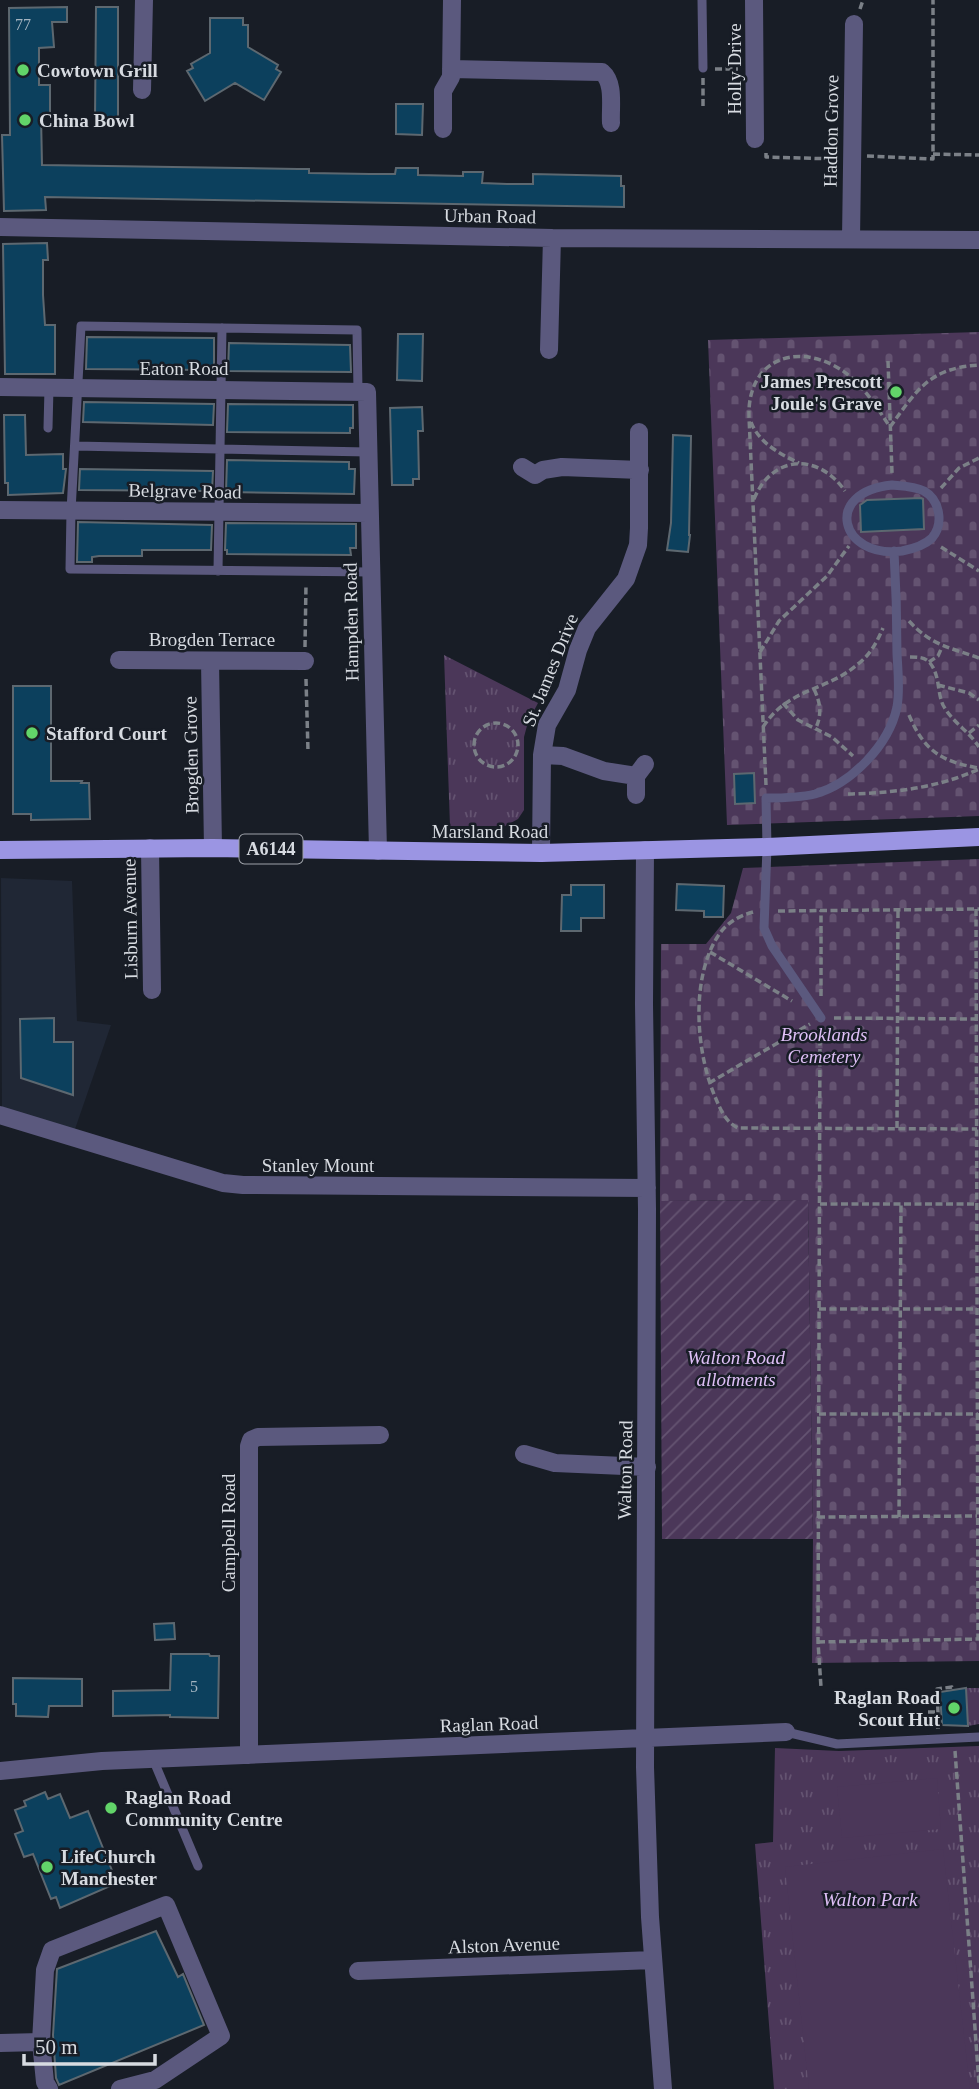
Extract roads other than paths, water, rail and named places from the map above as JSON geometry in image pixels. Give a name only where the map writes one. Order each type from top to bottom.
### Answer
[{"type":"main road","name":"Marsland Road","points":[[0,850],[214,848],[541,853],[768,847],[979,837]]},
{"type":"street","points":[[142,90],[144,0]]},
{"type":"street","points":[[443,129],[443,91],[451,76],[452,0]]},
{"type":"street","name":"Holly Drive","points":[[754,0],[755,69],[761,141]]},
{"type":"street","name":"Haddon Grove","points":[[851,239],[854,24]]},
{"type":"street","points":[[451,69],[602,72],[610,86],[611,123]]},
{"type":"street","name":"Urban Road","points":[[0,227],[552,238],[979,240]]},
{"type":"street","points":[[550,350],[543,323],[552,238]]},
{"type":"street","name":"Eaton Road","points":[[0,387],[363,392]]},
{"type":"street","name":"Hampden Road","points":[[363,392],[368,452],[378,851]]},
{"type":"street","name":"St. James Drive","points":[[541,853],[542,755],[547,725],[567,690],[587,628],[621,586],[633,561],[639,528],[639,432]]},
{"type":"street","points":[[531,478],[543,470],[562,467],[640,470]]},
{"type":"street","name":"Belgrave Road","points":[[0,510],[369,513]]},
{"type":"street","name":"Brogden Terrace","points":[[119,660],[305,661]]},
{"type":"street","name":"Brogden Grove","points":[[210,661],[214,848]]},
{"type":"street","points":[[542,755],[563,756],[604,771],[641,770],[636,795]]},
{"type":"street","name":"Lisburn Avenue","points":[[150,848],[152,990]]},
{"type":"street","name":"Walton Road","points":[[645,850],[645,1738],[650,1917],[663,2089]]},
{"type":"street","name":"Stanley Mount","points":[[0,1115],[223,1183],[647,1188]]},
{"type":"street","name":"Campbell Road","points":[[249,1755],[251,1440],[258,1437],[380,1436]]},
{"type":"street","points":[[524,1454],[564,1464],[647,1467]]},
{"type":"street","name":"Raglan Road","points":[[0,1771],[89,1762],[786,1732]]},
{"type":"street","points":[[49,2089],[45,2082],[41,2042],[45,1970],[52,1950],[166,1905],[220,2036],[155,2080],[120,2089]]},
{"type":"street","name":"Alston Avenue","points":[[358,1971],[653,1960]]},
{"type":"street","points":[[0,2043],[41,2042]]},
{"type":"lane","points":[[702,0],[703,68]]},
{"type":"lane","points":[[363,392],[357,330],[81,326],[70,569],[371,572]]},
{"type":"lane","points":[[218,571],[222,328]]},
{"type":"lane","points":[[48,428],[49,388]]},
{"type":"lane","points":[[75,446],[368,452]]},
{"type":"lane","points":[[892,485],[915,487],[926,492],[938,507],[936,529],[931,538],[915,547],[894,551],[872,549],[854,538],[847,520],[852,501],[870,489],[892,485]]},
{"type":"lane","points":[[821,1018],[772,946],[764,928],[768,847],[766,798],[813,794],[830,788],[861,765],[881,743],[894,720],[899,687],[894,551]]},
{"type":"lane","name":"Raglan Road","points":[[786,1732],[837,1744],[979,1738]]},
{"type":"lane","points":[[153,1759],[198,1866]]},
{"type":"place","name":"Cowtown Grill","points":[[23,70]]},
{"type":"place","name":"China Bowl","points":[[25,120]]},
{"type":"place","name":"James Prescott Joule's Grave","points":[[896,392]]},
{"type":"place","name":"Stafford Court","points":[[32,733]]},
{"type":"place","name":"Raglan Road Scout Hut","points":[[954,1708]]},
{"type":"place","name":"Raglan Road Community Centre","points":[[111,1808]]},
{"type":"place","name":"LifeChurch Manchester","points":[[47,1867]]},
{"type":"park label","name":"Brooklands Cemetery","points":[[824,1045]]},
{"type":"park label","name":"Walton Road allotments","points":[[736,1368]]},
{"type":"park label","name":"Walton Park","points":[[870,1899]]}]
